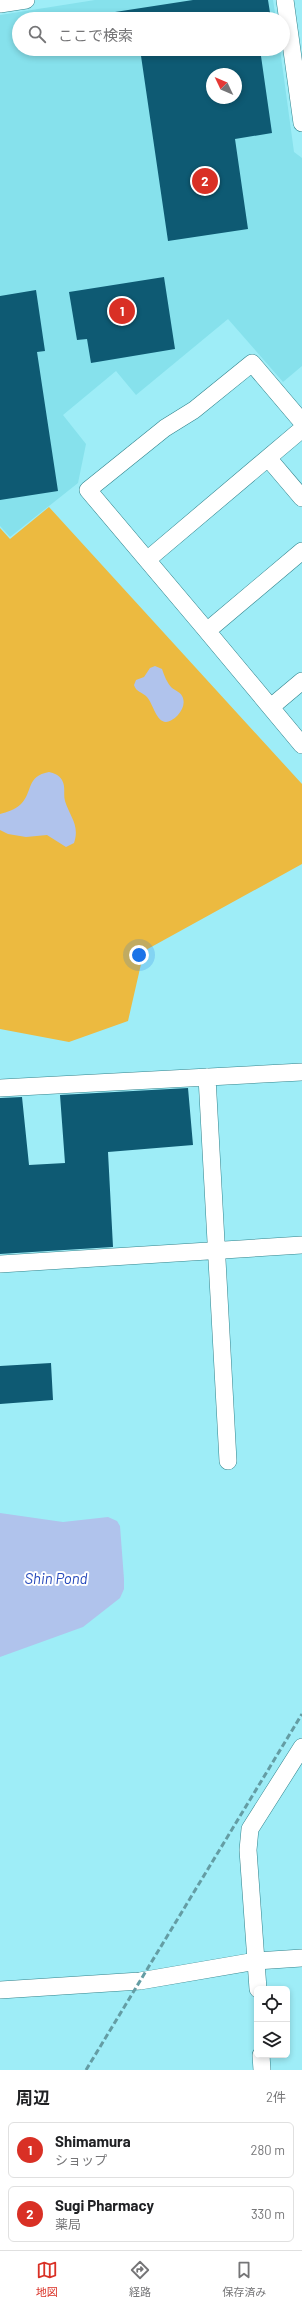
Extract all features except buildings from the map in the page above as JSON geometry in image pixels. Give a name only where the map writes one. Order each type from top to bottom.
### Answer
[{"type":"street","points":[[0,4],[26,0]]},
{"type":"street","points":[[285,0],[287,12]]},
{"type":"street","points":[[290,36],[302,123]]},
{"type":"street","points":[[302,422],[252,363],[194,410],[165,428],[88,490],[302,745]]},
{"type":"street","points":[[147,560],[302,428]]},
{"type":"street","points":[[268,458],[302,498]]},
{"type":"street","points":[[207,631],[302,550]]},
{"type":"street","points":[[270,707],[302,681]]},
{"type":"street","points":[[0,1088],[302,1072]]},
{"type":"street","points":[[207,1077],[228,1461]]},
{"type":"street","points":[[0,1264],[302,1245]]},
{"type":"street","points":[[258,1986],[248,1850],[250,1829],[302,1747]]},
{"type":"street","points":[[0,1990],[140,1981],[256,1961],[302,1958]]},
{"type":"street","points":[[261,2058],[262,2070]]},
{"type":"shaded area","points":[[95,0],[273,0],[275,12],[19,12]]},
{"type":"shaded area","points":[[12,13],[12,56],[281,56],[294,152],[302,158],[302,366],[283,382],[228,319],[136,395],[116,371],[63,415],[86,444],[78,483],[10,537],[0,526],[0,15]]},
{"type":"shaded area","points":[[49,507],[302,784],[302,864],[144,951],[128,1021],[69,1042],[0,1029],[0,528],[10,539]]},
{"type":"water","points":[[155,666],[162,669],[169,684],[181,694],[184,701],[183,707],[178,715],[166,722],[158,717],[147,697],[138,691],[134,685],[136,680],[144,677],[150,668]]},
{"type":"water","points":[[49,772],[56,774],[62,780],[64,785],[65,801],[74,821],[76,837],[74,843],[66,847],[47,835],[26,837],[8,834],[0,830],[0,814],[19,806],[25,799],[33,781],[42,774]]},
{"type":"water","name":"Shin Pond","points":[[0,1513],[63,1522],[108,1517],[117,1521],[120,1526],[124,1579],[124,1589],[120,1598],[83,1627],[0,1657]]},
{"type":"railway","points":[[86,2070],[302,1714]]},
{"type":"place","name":"Sugi Pharmacy","points":[[205,181]]},
{"type":"place","name":"Shimamura","points":[[122,311]]}]
